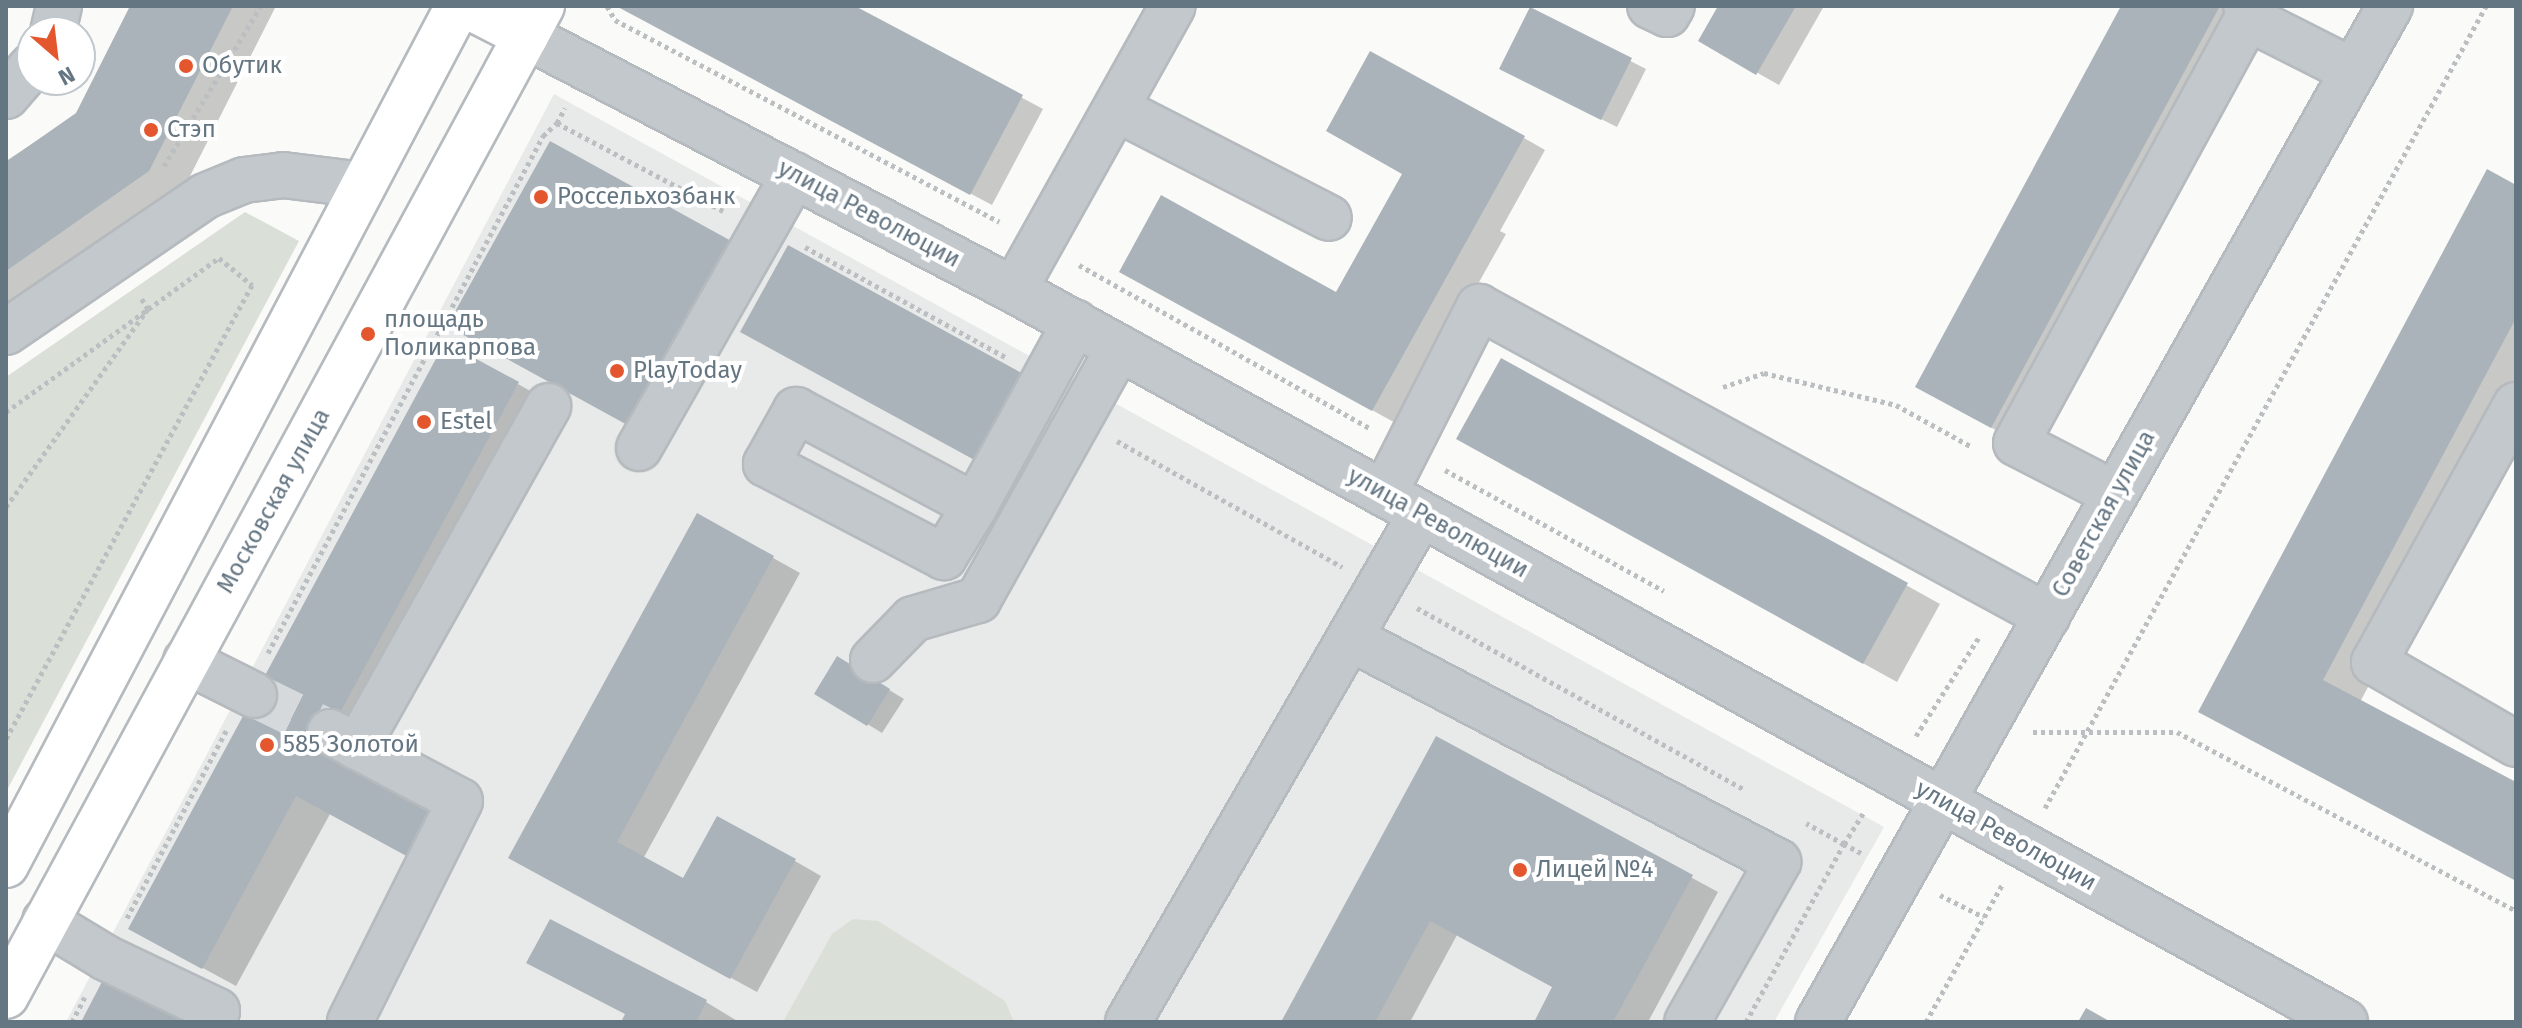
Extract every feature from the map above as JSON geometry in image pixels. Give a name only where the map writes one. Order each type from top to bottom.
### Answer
[{"type":"main road","points":[[6,865],[458,6]]},
{"type":"main road","points":[[467,6],[534,21]]},
{"type":"main road","name":"Московская улица","points":[[6,996],[534,21]]},
{"type":"street","points":[[1014,290],[1173,6]]},
{"type":"street","points":[[1650,6],[1667,14],[1672,6]]},
{"type":"street","name":"Советская улица","points":[[1818,1022],[2390,6]]},
{"type":"street","points":[[2115,494],[2016,443],[2247,12],[2353,71]]},
{"type":"street","name":"улица Революции","points":[[534,21],[587,67],[1075,323],[2345,1022]]},
{"type":"street","points":[[1117,109],[1329,218]]},
{"type":"street","points":[[6,332],[205,196],[244,180],[283,175],[363,185]]},
{"type":"street","points":[[639,448],[794,175]]},
{"type":"street","points":[[1128,1022],[1380,588],[1403,504],[1407,449],[1479,307],[2047,616]]},
{"type":"street","points":[[975,506],[1075,323]]},
{"type":"street","points":[[873,660],[913,619],[978,600],[1119,348]]},
{"type":"street","points":[[2516,405],[2374,662],[2516,744]]},
{"type":"street","points":[[350,1022],[460,801],[343,740],[548,406]]},
{"type":"street","points":[[1352,639],[1778,862],[1687,1022]]},
{"type":"street","points":[[186,661],[250,694]]},
{"type":"street","points":[[45,921],[106,958],[223,1018]]},
{"type":"path","points":[[161,171],[261,6]]},
{"type":"path","points":[[607,6],[615,20],[1041,244],[1670,595]]},
{"type":"path","points":[[1926,1022],[2486,6]]},
{"type":"path","points":[[72,1022],[250,694],[543,136],[557,123],[615,20]]},
{"type":"path","points":[[557,123],[763,232],[795,241],[1043,378]]},
{"type":"path","points":[[6,412],[219,258],[252,285],[6,739]]},
{"type":"path","points":[[113,259],[148,309]]},
{"type":"path","points":[[6,507],[148,309]]},
{"type":"path","points":[[1663,407],[1764,373],[1896,405],[1969,447],[2016,443]]},
{"type":"path","points":[[1083,412],[1123,446],[1749,791]]},
{"type":"path","points":[[1905,725],[1918,733],[2177,732],[2516,911]]},
{"type":"path","points":[[1746,1022],[1844,844],[1803,821]]},
{"type":"shaded area","points":[[554,94],[1884,827],[1774,1022],[66,1022]]},
{"type":"shaded area","points":[[245,212],[299,241],[6,792],[6,377]]},
{"type":"shaded area","points":[[853,919],[878,921],[1005,1001],[1014,1022],[783,1022],[832,934]]},
{"type":"building","points":[[130,6],[233,6],[149,171],[6,271],[6,162],[76,113],[85,96],[96,96],[96,73]]},
{"type":"building","points":[[616,6],[855,6],[1023,95],[970,195]]},
{"type":"building","points":[[1718,6],[1796,6],[1756,75],[1698,41]]},
{"type":"building","points":[[2121,6],[2220,6],[1991,428],[1915,387]]},
{"type":"building","points":[[1530,7],[1632,58],[1601,120],[1499,69]]},
{"type":"building","points":[[1370,51],[1525,136],[1372,411],[1119,272],[1161,195],[1336,292],[1402,174],[1326,131]]},
{"type":"building","points":[[550,141],[733,242],[631,427],[447,326]]},
{"type":"building","points":[[2487,169],[2516,185],[2516,318],[2323,680],[2516,782],[2516,881],[2198,712]]},
{"type":"building","points":[[788,245],[1027,376],[980,463],[740,332]]},
{"type":"building","points":[[445,342],[519,382],[321,748],[438,811],[412,859],[296,796],[202,969],[128,929]]},
{"type":"building","points":[[1501,358],[1908,583],[1863,664],[1456,439]]},
{"type":"building","points":[[697,513],[774,556],[617,842],[683,878],[717,816],[796,859],[730,979],[508,858]]},
{"type":"building","points":[[837,656],[890,689],[867,726],[814,694]]},
{"type":"building","points":[[1436,736],[1693,875],[1613,1022],[1534,1022],[1552,987],[1430,921],[1375,1022],[1281,1022]]},
{"type":"building","points":[[550,919],[707,1000],[696,1022],[621,1022],[625,1014],[526,963]]},
{"type":"building","points":[[105,976],[181,1016],[178,1022],[81,1022]]},
{"type":"building","points":[[2086,1008],[2111,1022],[2078,1022]]},
{"type":"tunnel","points":[[254,695],[330,732]]},
{"type":"place","name":"Обутик","points":[[186,66]]},
{"type":"place","name":"Стэп","points":[[151,130]]},
{"type":"place","name":"Россельхозбанк","points":[[541,197]]},
{"type":"place","name":"площадь Поликарпова","points":[[368,334]]},
{"type":"place","name":"PlayToday","points":[[617,371]]},
{"type":"place","name":"Estel","points":[[424,422]]},
{"type":"place","name":"585 Золотой","points":[[267,745]]},
{"type":"place","name":"Лицей №4","points":[[1520,870]]}]
